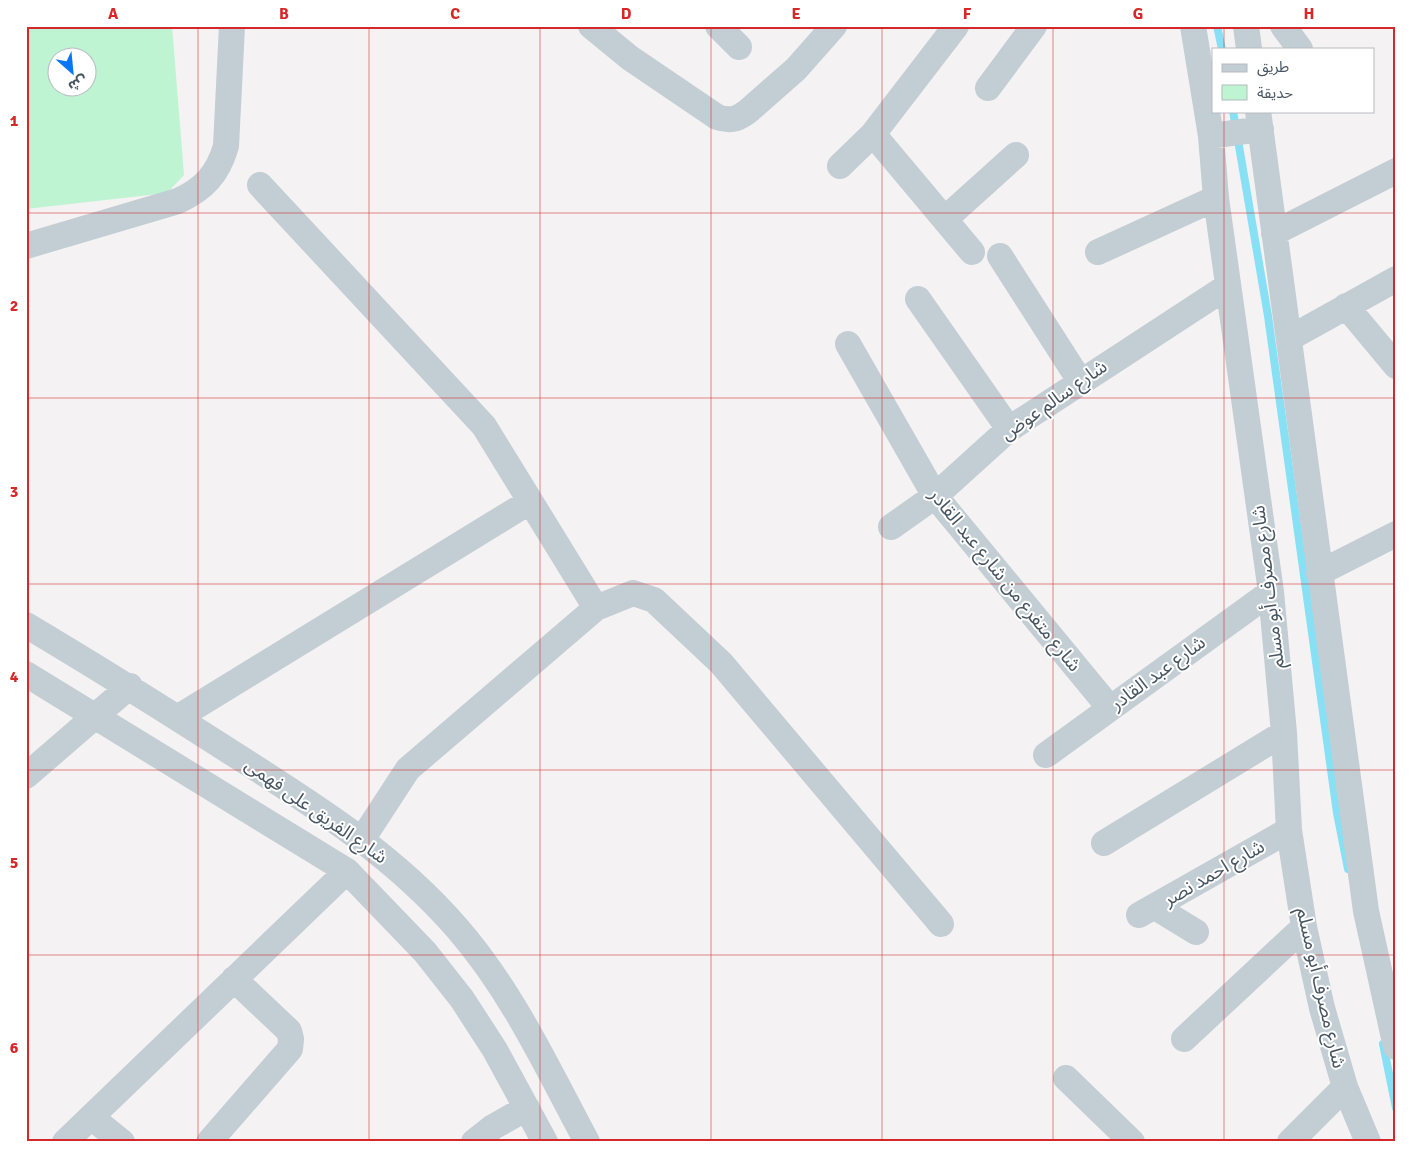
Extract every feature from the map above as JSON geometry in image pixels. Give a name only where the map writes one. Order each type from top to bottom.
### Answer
[{"type":"street","points":[[26,246],[178,201],[196,193],[210,180],[221,164],[226,146],[232,26]]},
{"type":"street","points":[[591,26],[630,58],[717,117],[732,119],[747,112],[796,68],[834,26]]},
{"type":"street","points":[[718,26],[739,47]]},
{"type":"street","points":[[840,166],[873,134],[956,26]]},
{"type":"street","points":[[988,88],[1034,26]]},
{"type":"street","name":"شارع مصرف أبو مسلم","points":[[1194,26],[1212,64]]},
{"type":"street","points":[[1246,26],[1249,48]]},
{"type":"street","points":[[1283,26],[1299,48]]},
{"type":"street","name":"شارع مصرف أبو مسلم","points":[[1234,112],[1242,128],[1274,234],[1290,338],[1319,573],[1366,911],[1394,1035]]},
{"type":"street","name":"شارع مصرف أبو مسلم","points":[[1242,128],[1216,198],[1271,592],[1284,733],[1290,830],[1304,927],[1322,1008],[1345,1087],[1368,1142]]},
{"type":"street","points":[[873,134],[972,252]]},
{"type":"street","points":[[945,219],[1016,155]]},
{"type":"street","points":[[1274,234],[1396,171]]},
{"type":"street","points":[[260,185],[484,426],[529,502],[596,608]]},
{"type":"street","points":[[1098,252],[1216,198]]},
{"type":"street","points":[[1000,256],[1080,381]]},
{"type":"street","points":[[1290,338],[1396,279]]},
{"type":"street","name":"شارع سالم عوض","points":[[891,528],[934,496],[1009,429],[1228,286]]},
{"type":"street","points":[[918,299],[1009,429]]},
{"type":"street","points":[[1346,306],[1396,366]]},
{"type":"street","name":"شارع متفرع من شارع عبد القادر","points":[[848,344],[934,496],[1109,707]]},
{"type":"street","points":[[177,718],[529,502]]},
{"type":"street","points":[[1319,573],[1396,534]]},
{"type":"street","name":"شارع عبد القادر","points":[[1046,755],[1109,707],[1271,592]]},
{"type":"street","points":[[363,838],[408,769],[596,608],[633,593],[654,600],[722,663],[940,924]]},
{"type":"street","name":"شارع الفريق على فهمى","points":[[26,625],[130,686],[363,838],[412,881],[451,921],[497,980],[530,1036],[587,1142]]},
{"type":"street","name":"شارع الفريق على فهمى","points":[[26,674],[347,871],[425,952],[462,1000],[495,1050],[545,1142]]},
{"type":"street","points":[[26,776],[130,686]]},
{"type":"street","points":[[1104,843],[1284,733]]},
{"type":"street","name":"شارع احمد نصر","points":[[1196,932],[1147,911],[1290,830]]},
{"type":"street","points":[[65,1142],[347,871]]},
{"type":"street","points":[[1184,1039],[1304,927]]},
{"type":"street","points":[[209,1142],[290,1049],[289,1031],[234,979]]},
{"type":"street","points":[[1066,1078],[1132,1142]]},
{"type":"street","points":[[1290,1142],[1345,1087]]},
{"type":"street","points":[[474,1142],[493,1127],[527,1108]]},
{"type":"street","points":[[91,1117],[122,1142]]},
{"type":"green space","points":[[26,26],[172,26],[184,175],[167,193],[26,209]]},
{"type":"waterway","points":[[1217,26],[1222,48]]},
{"type":"waterway","points":[[1233,112],[1268,316],[1337,813],[1348,869]]},
{"type":"waterway","points":[[1383,1044],[1396,1108]]}]
